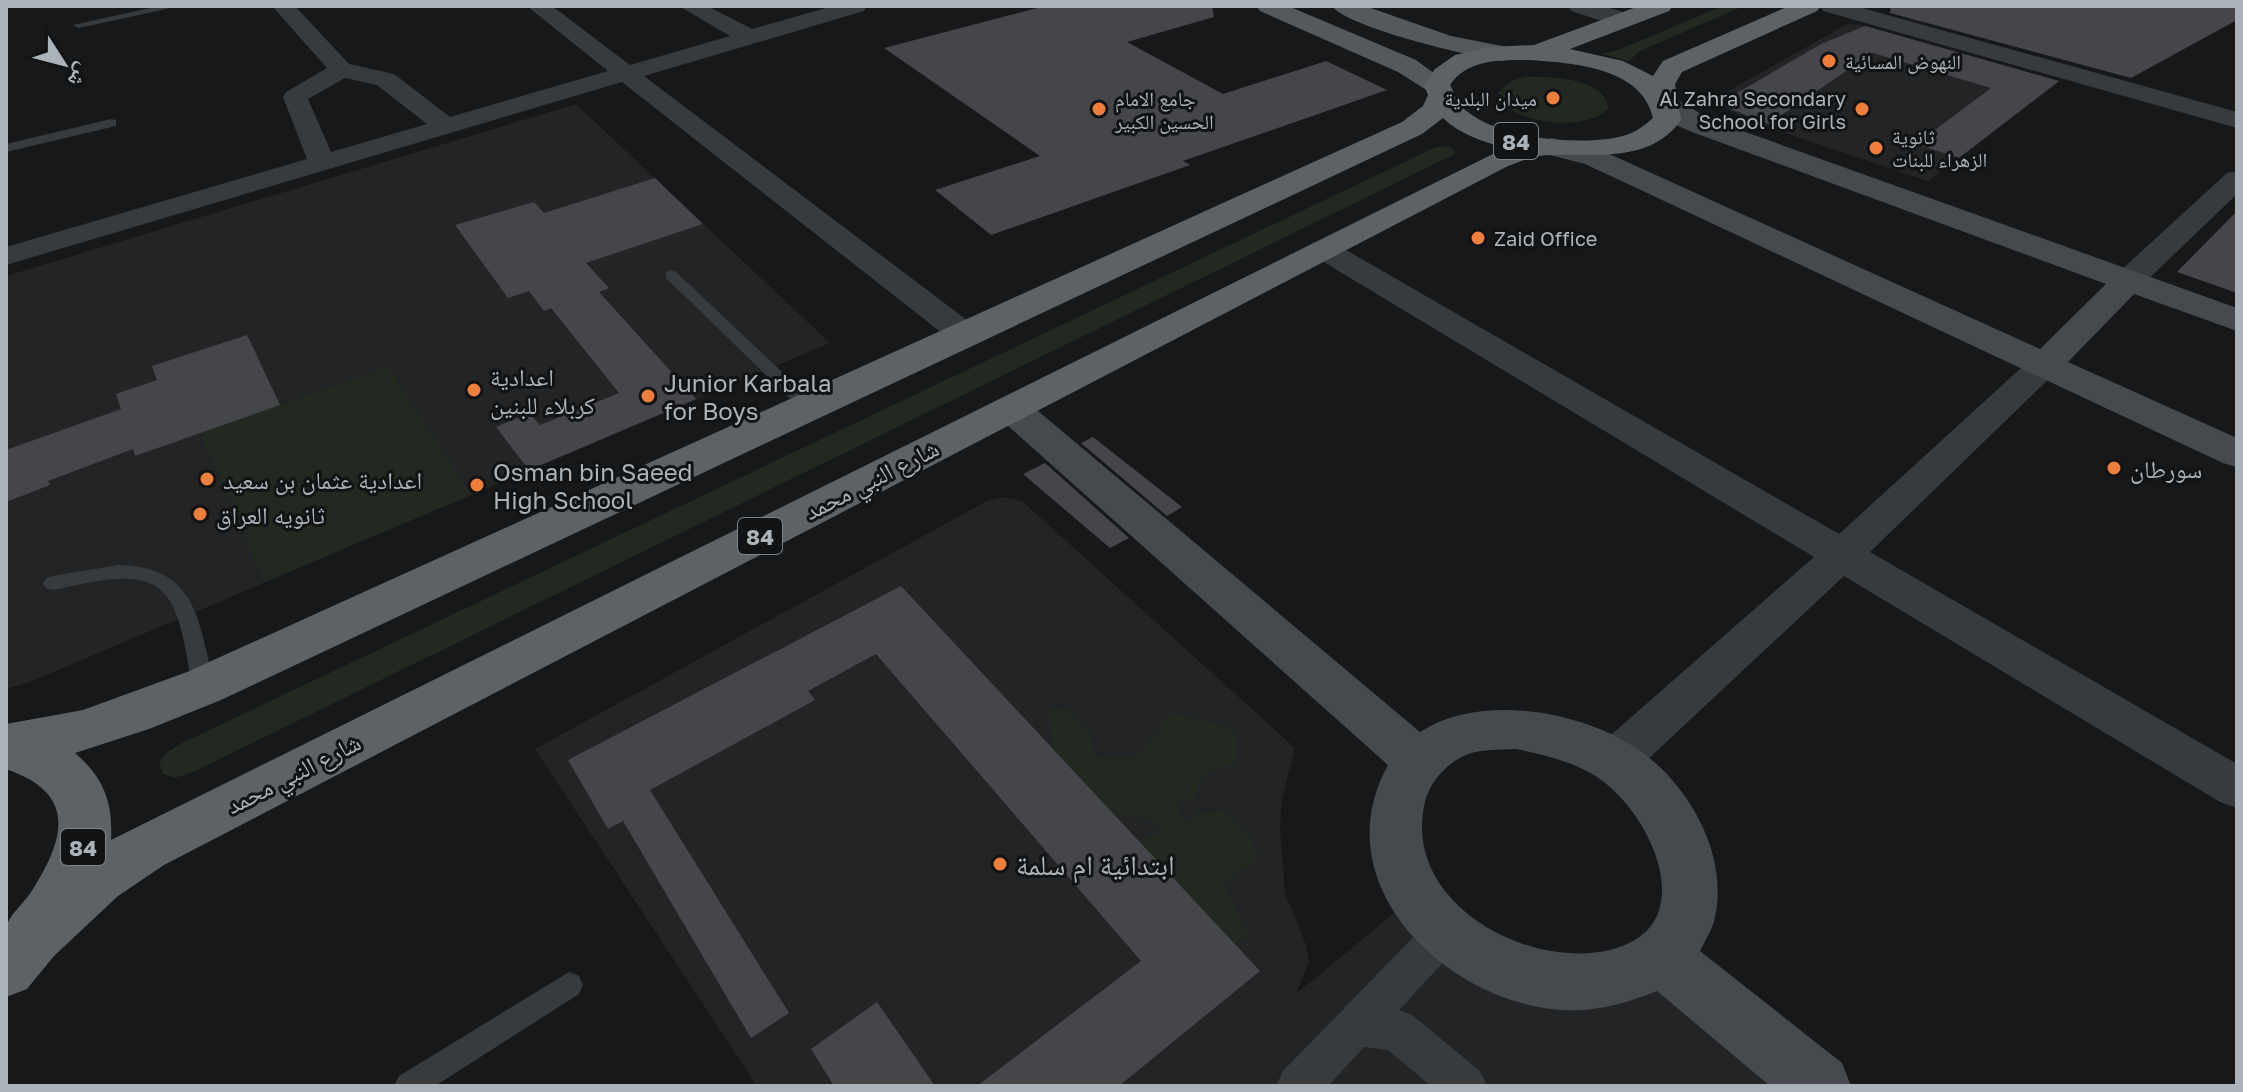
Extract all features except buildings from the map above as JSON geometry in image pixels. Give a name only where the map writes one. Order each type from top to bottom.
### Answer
[{"type":"highway","points":[[1438,92],[1441,76],[1463,61],[1563,44],[1661,6]]},
{"type":"highway","name":"84","points":[[1438,92],[1453,115],[1479,129],[1513,141],[1592,149],[1628,144],[1653,134],[1667,120],[1662,84],[1672,67],[1809,6]]},
{"type":"highway","points":[[1516,52],[1589,59],[1616,68],[1658,91],[1667,104]]},
{"type":"highway","name":"84","points":[[6,746],[63,737],[100,727],[204,686],[1412,128],[1436,110],[1438,92]]},
{"type":"highway","name":"شارع النبي محمد","points":[[22,952],[88,887],[144,848],[1498,160],[1531,148],[1552,147]]},
{"type":"highway","name":"84","points":[[6,746],[35,754],[66,772],[84,800],[86,838],[70,884],[22,952]]},
{"type":"main road","points":[[1268,6],[1407,66],[1438,92]]},
{"type":"main road","points":[[1317,27],[1354,23],[1352,9],[1448,43],[1516,52]]},
{"type":"main road","points":[[1667,104],[1679,116],[1702,126],[2237,320]]},
{"type":"main road","points":[[1552,147],[1595,158],[2237,454]]},
{"type":"main road","points":[[2044,365],[2129,280]]},
{"type":"main road","points":[[1011,408],[1419,761]]},
{"type":"main road","points":[[1516,729],[1555,735],[1594,750],[1613,762],[1629,772],[1658,799],[1678,831],[1690,864],[1692,898],[1682,929],[1661,956],[1625,976],[1581,983],[1534,978],[1487,960],[1446,931],[1415,896],[1397,859],[1393,822],[1400,788],[1419,761],[1446,741],[1479,731],[1516,729]]},
{"type":"main road","points":[[1661,956],[1819,1086]]},
{"type":"street","points":[[283,6],[341,70],[385,79],[446,127]]},
{"type":"street","points":[[538,6],[964,334]]},
{"type":"street","points":[[690,6],[750,37]]},
{"type":"street","points":[[6,256],[856,6]]},
{"type":"street","points":[[1579,6],[1624,21]]},
{"type":"street","points":[[1831,6],[2237,120]]},
{"type":"street","points":[[322,163],[295,97],[341,70]]},
{"type":"street","points":[[2129,280],[2237,179]]},
{"type":"street","points":[[1323,249],[2237,788]]},
{"type":"street","points":[[1613,762],[1842,555],[2044,365]]},
{"type":"street","points":[[1298,1086],[1446,931]]},
{"type":"street","points":[[1356,1026],[1397,1030],[1465,1086]]},
{"type":"lane","points":[[79,25],[175,6]]},
{"type":"lane","points":[[6,148],[111,123]]},
{"type":"lane","points":[[671,275],[808,406]]},
{"type":"lane","points":[[53,583],[119,571],[158,578],[179,596],[204,686]]},
{"type":"lane","points":[[409,1086],[569,985]]},
{"type":"shaded area","points":[[1723,6],[1744,6],[1640,51],[1629,61],[1602,54],[1618,50]]},
{"type":"shaded area","points":[[1849,23],[2060,81],[1928,181],[1746,120],[1722,101],[1725,93]]},
{"type":"shaded area","points":[[1525,77],[1548,77],[1588,85],[1605,99],[1608,109],[1598,116],[1567,123],[1532,119],[1516,113],[1498,93],[1511,81]]},
{"type":"shaded area","points":[[576,104],[830,343],[30,682],[6,689],[6,276]]},
{"type":"shaded area","points":[[1436,147],[1452,148],[1455,154],[191,773],[174,778],[163,774],[159,764],[165,754],[180,744]]},
{"type":"shaded area","points":[[388,367],[471,495],[264,582],[200,433]]},
{"type":"shaded area","points":[[1001,497],[1022,501],[1295,748],[1282,799],[1280,829],[1285,893],[1306,945],[1309,961],[1296,994],[1415,896],[1486,960],[1661,956],[1819,1086],[757,1086],[535,749],[987,501]]},
{"type":"shaded area","points":[[1048,709],[1069,709],[1090,733],[1094,755],[1114,758],[1136,756],[1173,713],[1232,728],[1238,743],[1236,764],[1207,774],[1194,800],[1178,802],[1183,824],[1198,812],[1226,811],[1247,833],[1259,857],[1224,884],[1249,936],[1237,946],[1138,841],[1162,832],[1154,820],[1131,815],[1116,817],[1053,748]]},
{"type":"place","name":"النهوض المسائية","points":[[1829,61]]},
{"type":"place","name":"ميدان البلدية","points":[[1553,98]]},
{"type":"place","name":"جامع الامام الحسين الكبير","points":[[1099,109]]},
{"type":"place","name":"Al Zahra Secondary School for Girls","points":[[1862,109]]},
{"type":"place","name":"ثانوية الزهراء للبنات","points":[[1876,148]]},
{"type":"place","name":"Zaid Office","points":[[1478,238]]},
{"type":"place","name":"اعدادية كربلاء للبنين","points":[[474,390]]},
{"type":"place","name":"Junior Karbala for Boys","points":[[648,396]]},
{"type":"place","name":"سورطان","points":[[2114,468]]},
{"type":"place","name":"اعدادية عثمان بن سعيد","points":[[207,479]]},
{"type":"place","name":"Osman bin Saeed High School","points":[[477,485]]},
{"type":"place","name":"ثانويه العراق","points":[[200,514]]},
{"type":"place","name":"ابتدائية ام سلمة","points":[[1000,864]]}]
